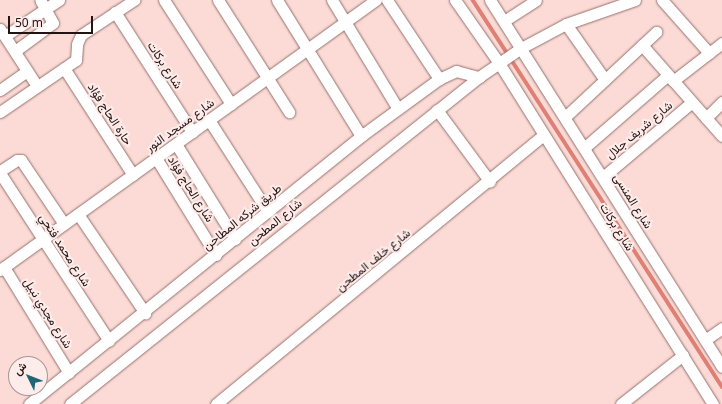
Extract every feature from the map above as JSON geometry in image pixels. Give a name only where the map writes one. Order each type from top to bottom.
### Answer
[{"type":"street","points":[[37,86],[2,32],[43,4],[59,0]]},
{"type":"street","points":[[164,0],[231,104]]},
{"type":"street","points":[[218,0],[289,112]]},
{"type":"street","points":[[277,0],[361,136]]},
{"type":"street","points":[[332,0],[398,108]]},
{"type":"street","name":"شارع مسجد النور","points":[[2,268],[376,0]]},
{"type":"street","points":[[387,0],[439,79]]},
{"type":"street","name":"شارع بركات","points":[[455,0],[499,63],[713,404]]},
{"type":"street","name":"شارع المنسى","points":[[490,0],[722,367]]},
{"type":"street","points":[[504,21],[536,0]]},
{"type":"street","name":"شارع المطحن","points":[[70,404],[479,77],[521,48],[566,24],[635,0]]},
{"type":"street","points":[[662,0],[709,53]]},
{"type":"street","points":[[0,111],[77,58],[77,44],[81,35],[132,1]]},
{"type":"street","points":[[14,51],[53,23],[43,4]]},
{"type":"street","name":"شارع بركات","points":[[115,12],[192,132]]},
{"type":"street","points":[[566,24],[605,80]]},
{"type":"street","points":[[565,117],[656,32]]},
{"type":"street","points":[[584,148],[671,78],[722,43]]},
{"type":"street","points":[[642,45],[722,136]]},
{"type":"street","name":"حارة الحاج فؤاد","points":[[64,68],[133,175]]},
{"type":"street","points":[[0,90],[28,71]]},
{"type":"street","name":"طريق شركه المطاحن","points":[[29,404],[145,313],[361,136],[398,108],[439,79],[456,71],[479,77]]},
{"type":"street","name":"شارع شريف جلال","points":[[603,178],[692,102]]},
{"type":"street","points":[[706,118],[722,102]]},
{"type":"street","points":[[437,110],[490,182]]},
{"type":"street","points":[[209,120],[268,212]]},
{"type":"street","name":"شارع خلف المطحن","points":[[216,404],[490,182],[544,135]]},
{"type":"street","points":[[176,144],[235,239]]},
{"type":"street","name":"شارع الحاج فؤاد","points":[[156,158],[216,255]]},
{"type":"street","points":[[0,172],[17,160],[21,160],[64,224]]},
{"type":"street","name":"شارع محمد فتحي","points":[[0,172],[109,341]]},
{"type":"street","points":[[78,214],[145,313]]},
{"type":"street","name":"شارع مجدي نبيل","points":[[2,268],[69,373]]},
{"type":"street","points":[[705,340],[722,328]]},
{"type":"street","points":[[621,404],[682,355]]},
{"type":"waterway","points":[[473,0],[722,387]]}]
